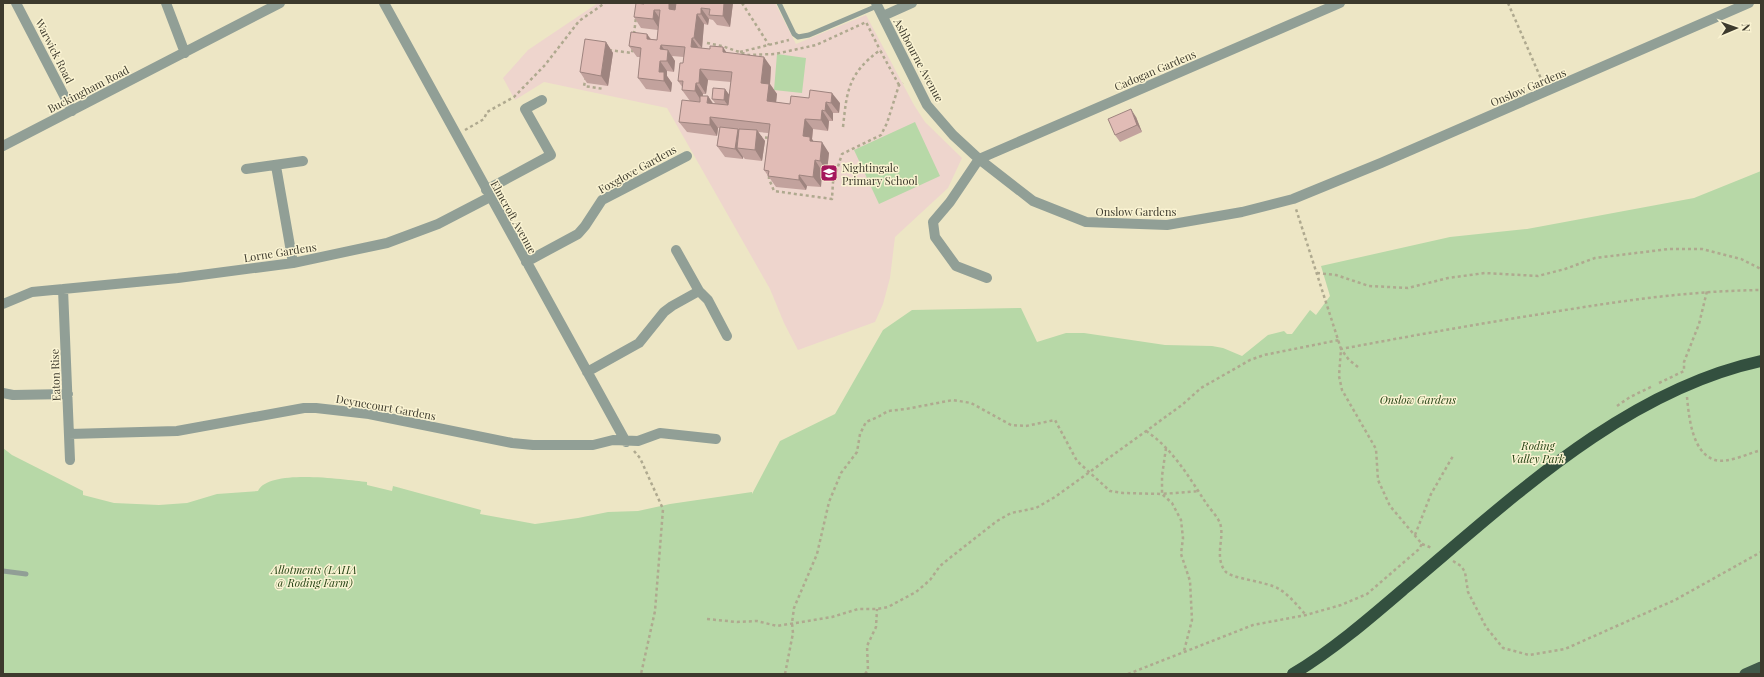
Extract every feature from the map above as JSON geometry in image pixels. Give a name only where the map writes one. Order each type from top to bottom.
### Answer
[{"type":"highway","points":[[1298,671],[1380,609],[1510,500],[1594,438],[1660,398],[1726,370],[1759,362]]},
{"type":"highway","points":[[1745,674],[1761,667]]},
{"type":"street","name":"Warwick Road","points":[[16,3],[72,111]]},
{"type":"street","points":[[166,3],[184,53]]},
{"type":"street","name":"Buckingham Road","points":[[3,146],[280,3]]},
{"type":"street","name":"Elmcroft Avenue","points":[[384,3],[626,442]]},
{"type":"street","points":[[882,16],[912,3]]},
{"type":"street","name":"Cadogan Gardens","points":[[979,159],[1340,3]]},
{"type":"street","name":"Onslow Gardens","points":[[979,159],[1033,201],[1086,222],[1173,224],[1242,212],[1293,199],[1547,92],[1750,3]]},
{"type":"street","name":"Ashbourne Avenue","points":[[876,4],[927,105],[952,135],[979,159]]},
{"type":"street","name":"Lorne Gardens","points":[[3,304],[32,292],[178,278],[292,264],[387,243],[438,224],[551,155],[525,109],[542,100]]},
{"type":"street","name":"Foxglove Gardens","points":[[526,262],[578,234],[586,226],[602,200],[687,156]]},
{"type":"street","points":[[979,159],[950,202],[934,222],[935,237],[956,266],[987,278]]},
{"type":"street","points":[[246,169],[303,161]]},
{"type":"street","points":[[276,166],[292,264]]},
{"type":"street","points":[[676,250],[699,291],[708,300],[727,336]]},
{"type":"street","name":"Eaton Rise","points":[[63,289],[70,460]]},
{"type":"street","points":[[587,372],[639,343],[664,312],[699,291]]},
{"type":"street","points":[[3,393],[13,396],[68,394]]},
{"type":"street","name":"Deynecourt Gardens","points":[[70,434],[177,431],[304,408],[316,408],[369,414],[533,445],[593,445],[613,440],[626,442],[649,438],[660,433],[716,439]]},
{"type":"lane","points":[[779,3],[794,34],[798,37],[809,35],[876,4]]},
{"type":"lane","points":[[3,571],[26,574]]},
{"type":"path","points":[[456,135],[484,119],[487,112],[514,97],[545,65],[578,21],[605,3]]},
{"type":"path","points":[[742,3],[769,45]]},
{"type":"path","points":[[1508,3],[1547,92]]},
{"type":"path","points":[[634,39],[637,10]]},
{"type":"path","points":[[739,52],[794,40]]},
{"type":"path","points":[[604,50],[632,53],[633,46]]},
{"type":"path","points":[[843,127],[846,94],[851,82],[865,61],[880,50],[899,86]]},
{"type":"path","points":[[587,71],[584,86],[604,89]]},
{"type":"path","points":[[770,174],[769,180],[774,192],[832,199],[833,182],[842,154],[881,135],[887,123],[899,86],[913,78]]},
{"type":"path","points":[[757,137],[772,139]]},
{"type":"path","points":[[1128,674],[1253,625],[1341,605],[1366,594],[1418,550],[1422,544],[1390,506],[1378,480],[1376,449],[1342,390],[1339,376],[1341,349],[1339,340],[1293,199]]},
{"type":"path","points":[[1317,273],[1336,275],[1369,286],[1408,288],[1448,278],[1485,274],[1538,276],[1565,269],[1595,258],[1669,249],[1702,249],[1741,259],[1761,269]]},
{"type":"path","points":[[1341,349],[1449,328],[1652,296],[1707,291],[1761,290]]},
{"type":"path","points":[[1684,362],[1699,324],[1707,291]]},
{"type":"path","points":[[707,619],[737,622],[757,621],[776,626],[832,616],[858,609],[877,609],[888,607],[916,592],[930,580],[940,566],[997,521],[1011,513],[1036,508],[1091,472],[1201,388],[1250,360],[1264,355],[1339,340]]},
{"type":"path","points":[[1341,349],[1349,360],[1358,367]]},
{"type":"path","points":[[1684,371],[1685,378]]},
{"type":"path","points":[[1687,394],[1694,439],[1703,451],[1715,460],[1726,460],[1761,450]]},
{"type":"path","points":[[786,674],[793,633],[792,623],[794,608],[817,554],[830,502],[841,473],[856,452],[860,434],[866,422],[888,411],[953,400],[971,403],[1011,424],[1026,426],[1055,420],[1077,461],[1091,472],[1110,491],[1123,494],[1162,494],[1198,491]]},
{"type":"path","points":[[1146,431],[1157,438],[1166,448],[1220,524],[1220,563],[1226,572],[1234,577],[1255,580],[1278,589],[1290,598],[1306,614]]},
{"type":"path","points":[[626,442],[640,458],[662,509],[655,611],[642,674]]},
{"type":"path","points":[[1166,448],[1162,476],[1162,494],[1172,503],[1181,520],[1183,538],[1181,554],[1190,581],[1192,620],[1184,651]]},
{"type":"path","points":[[1415,535],[1431,494],[1451,462],[1453,456]]},
{"type":"path","points":[[1432,548],[1438,552]]},
{"type":"path","points":[[1449,559],[1461,566],[1465,572],[1468,592],[1486,627],[1502,648],[1528,655],[1565,649],[1675,600],[1761,552]]},
{"type":"path","points":[[865,674],[868,670],[867,646],[876,627],[877,609]]},
{"type":"shaded area","name":"Nightingale Primary School","points":[[598,3],[775,3],[796,44],[866,15],[914,105],[925,122],[962,158],[948,188],[895,237],[890,278],[883,304],[875,322],[798,350],[784,323],[770,289],[667,108],[544,82],[515,100],[503,78],[528,50]]},
{"type":"green space","points":[[777,54],[806,58],[802,93],[774,90]]},
{"type":"green space","points":[[915,122],[940,176],[879,204],[854,150]]},
{"type":"green space","name":"Roding Valley Park","points":[[1761,171],[1761,674],[3,674],[3,448],[12,455],[83,491],[83,495],[114,503],[159,505],[187,503],[217,494],[258,491],[265,484],[277,480],[308,477],[367,482],[367,485],[392,491],[393,486],[481,510],[480,514],[535,524],[608,512],[638,511],[670,504],[752,492],[752,494],[780,441],[835,414],[883,330],[912,310],[1021,308],[1037,342],[1066,333],[1084,333],[1165,345],[1212,346],[1223,348],[1242,356],[1268,335],[1284,331],[1287,334],[1292,334],[1310,310],[1316,315],[1330,296],[1321,266],[1450,237],[1527,229],[1694,198]]},
{"type":"building","points":[[636,3],[669,3],[669,9],[675,10],[676,3],[724,3],[723,16],[709,15],[710,9],[701,8],[701,14],[697,14],[694,38],[692,38],[691,47],[710,49],[710,46],[723,47],[723,52],[764,57],[761,83],[769,84],[767,101],[790,104],[791,96],[809,98],[810,90],[832,93],[831,103],[826,102],[825,111],[822,110],[821,120],[805,119],[803,136],[810,137],[810,141],[822,142],[820,161],[815,160],[813,177],[799,175],[799,180],[768,176],[769,171],[764,170],[770,124],[710,117],[710,125],[679,122],[682,100],[700,102],[700,96],[708,96],[707,103],[728,105],[732,72],[700,69],[699,83],[696,83],[695,91],[682,90],[683,81],[678,81],[680,63],[683,63],[685,47],[661,45],[660,49],[668,50],[667,61],[660,61],[659,72],[664,72],[664,81],[638,78],[641,48],[629,46],[631,32],[647,34],[647,39],[657,40],[660,10],[654,10],[653,19],[634,17]]},
{"type":"building","points":[[585,39],[606,42],[601,76],[580,72]]},
{"type":"building","points":[[713,88],[725,89],[724,100],[712,99]]},
{"type":"building","points":[[1131,109],[1137,125],[1115,135],[1108,119]]},
{"type":"building","points":[[720,127],[738,129],[735,149],[717,146]]},
{"type":"building","points":[[739,129],[757,130],[755,150],[737,148]]},
{"type":"place","name":"Nightingale Primary School","points":[[829,173]]},
{"type":"park label","name":"Allotments (LAHA @ Roding Farm)","points":[[314,575]]}]
